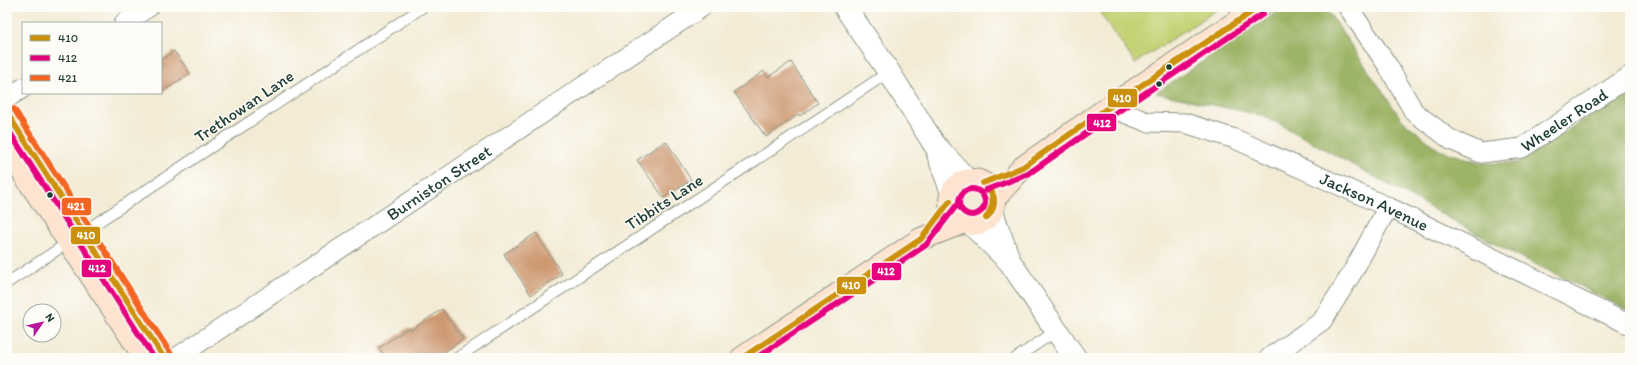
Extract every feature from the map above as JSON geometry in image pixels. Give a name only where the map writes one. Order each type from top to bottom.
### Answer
[{"type":"main road","points":[[742,358],[921,239],[973,195],[1022,167],[1259,7]]},
{"type":"main road","points":[[7,113],[145,358]]},
{"type":"main road","points":[[7,148],[76,237],[164,358]]},
{"type":"main road","points":[[921,239],[967,223],[978,223],[985,220],[973,195]]},
{"type":"main road","points":[[967,223],[954,214],[973,195]]},
{"type":"street","points":[[126,22],[149,7]]},
{"type":"street","name":"Burniston Street","points":[[176,358],[702,7]]},
{"type":"street","points":[[845,7],[889,72],[934,144],[973,195],[1010,262],[1075,358]]},
{"type":"street","name":"Wheeler Road","points":[[1348,7],[1388,66],[1414,112],[1451,140],[1481,153],[1522,148],[1630,76]]},
{"type":"street","points":[[7,98],[22,89]]},
{"type":"street","name":"Jackson Avenue","points":[[1109,107],[1147,122],[1185,123],[1235,139],[1388,207],[1630,325]]},
{"type":"street","points":[[1269,358],[1322,321],[1352,273],[1388,207]]},
{"type":"street","points":[[967,223],[1010,262]]},
{"type":"lane","name":"Trethowan Lane","points":[[7,283],[423,7]]},
{"type":"lane","name":"Tibbits Lane","points":[[457,358],[889,72]]},
{"type":"lane","points":[[1016,358],[1056,331]]},
{"type":"green space","points":[[1096,7],[1221,7],[1135,63]]},
{"type":"green space","points":[[1284,7],[1325,7],[1402,120],[1439,150],[1482,163],[1517,163],[1630,90],[1630,311],[1499,246],[1265,116],[1156,93]]},
{"type":"building","points":[[174,51],[190,73],[162,92],[162,59]]},
{"type":"building","points":[[791,62],[818,103],[766,137],[734,92],[764,71],[768,77]]},
{"type":"building","points":[[666,141],[691,180],[664,198],[637,160]]},
{"type":"building","points":[[536,233],[562,274],[531,295],[504,254]]},
{"type":"building","points":[[442,309],[463,339],[436,358],[386,358],[379,348],[409,327],[411,330]]},
{"type":"transit line","name":"410","points":[[983,183],[1023,167],[1109,107],[1259,7]]},
{"type":"transit line","name":"412","points":[[986,190],[1028,174],[1263,14]]},
{"type":"transit line","name":"421","points":[[14,109],[171,354]]},
{"type":"transit line","name":"410","points":[[7,113],[164,358]]},
{"type":"transit line","name":"412","points":[[7,128],[154,358]]},
{"type":"transit line","name":"412","points":[[972,189],[981,193],[985,202],[981,211],[972,215],[963,211],[959,202],[963,193],[972,189]]},
{"type":"transit line","name":"410","points":[[986,218],[992,204],[990,189]]},
{"type":"transit line","name":"410","points":[[986,218],[991,212],[994,204],[994,197],[990,189]]},
{"type":"transit line","name":"410","points":[[742,358],[921,239],[950,201]]},
{"type":"transit line","name":"412","points":[[756,358],[926,245],[956,206]]}]
